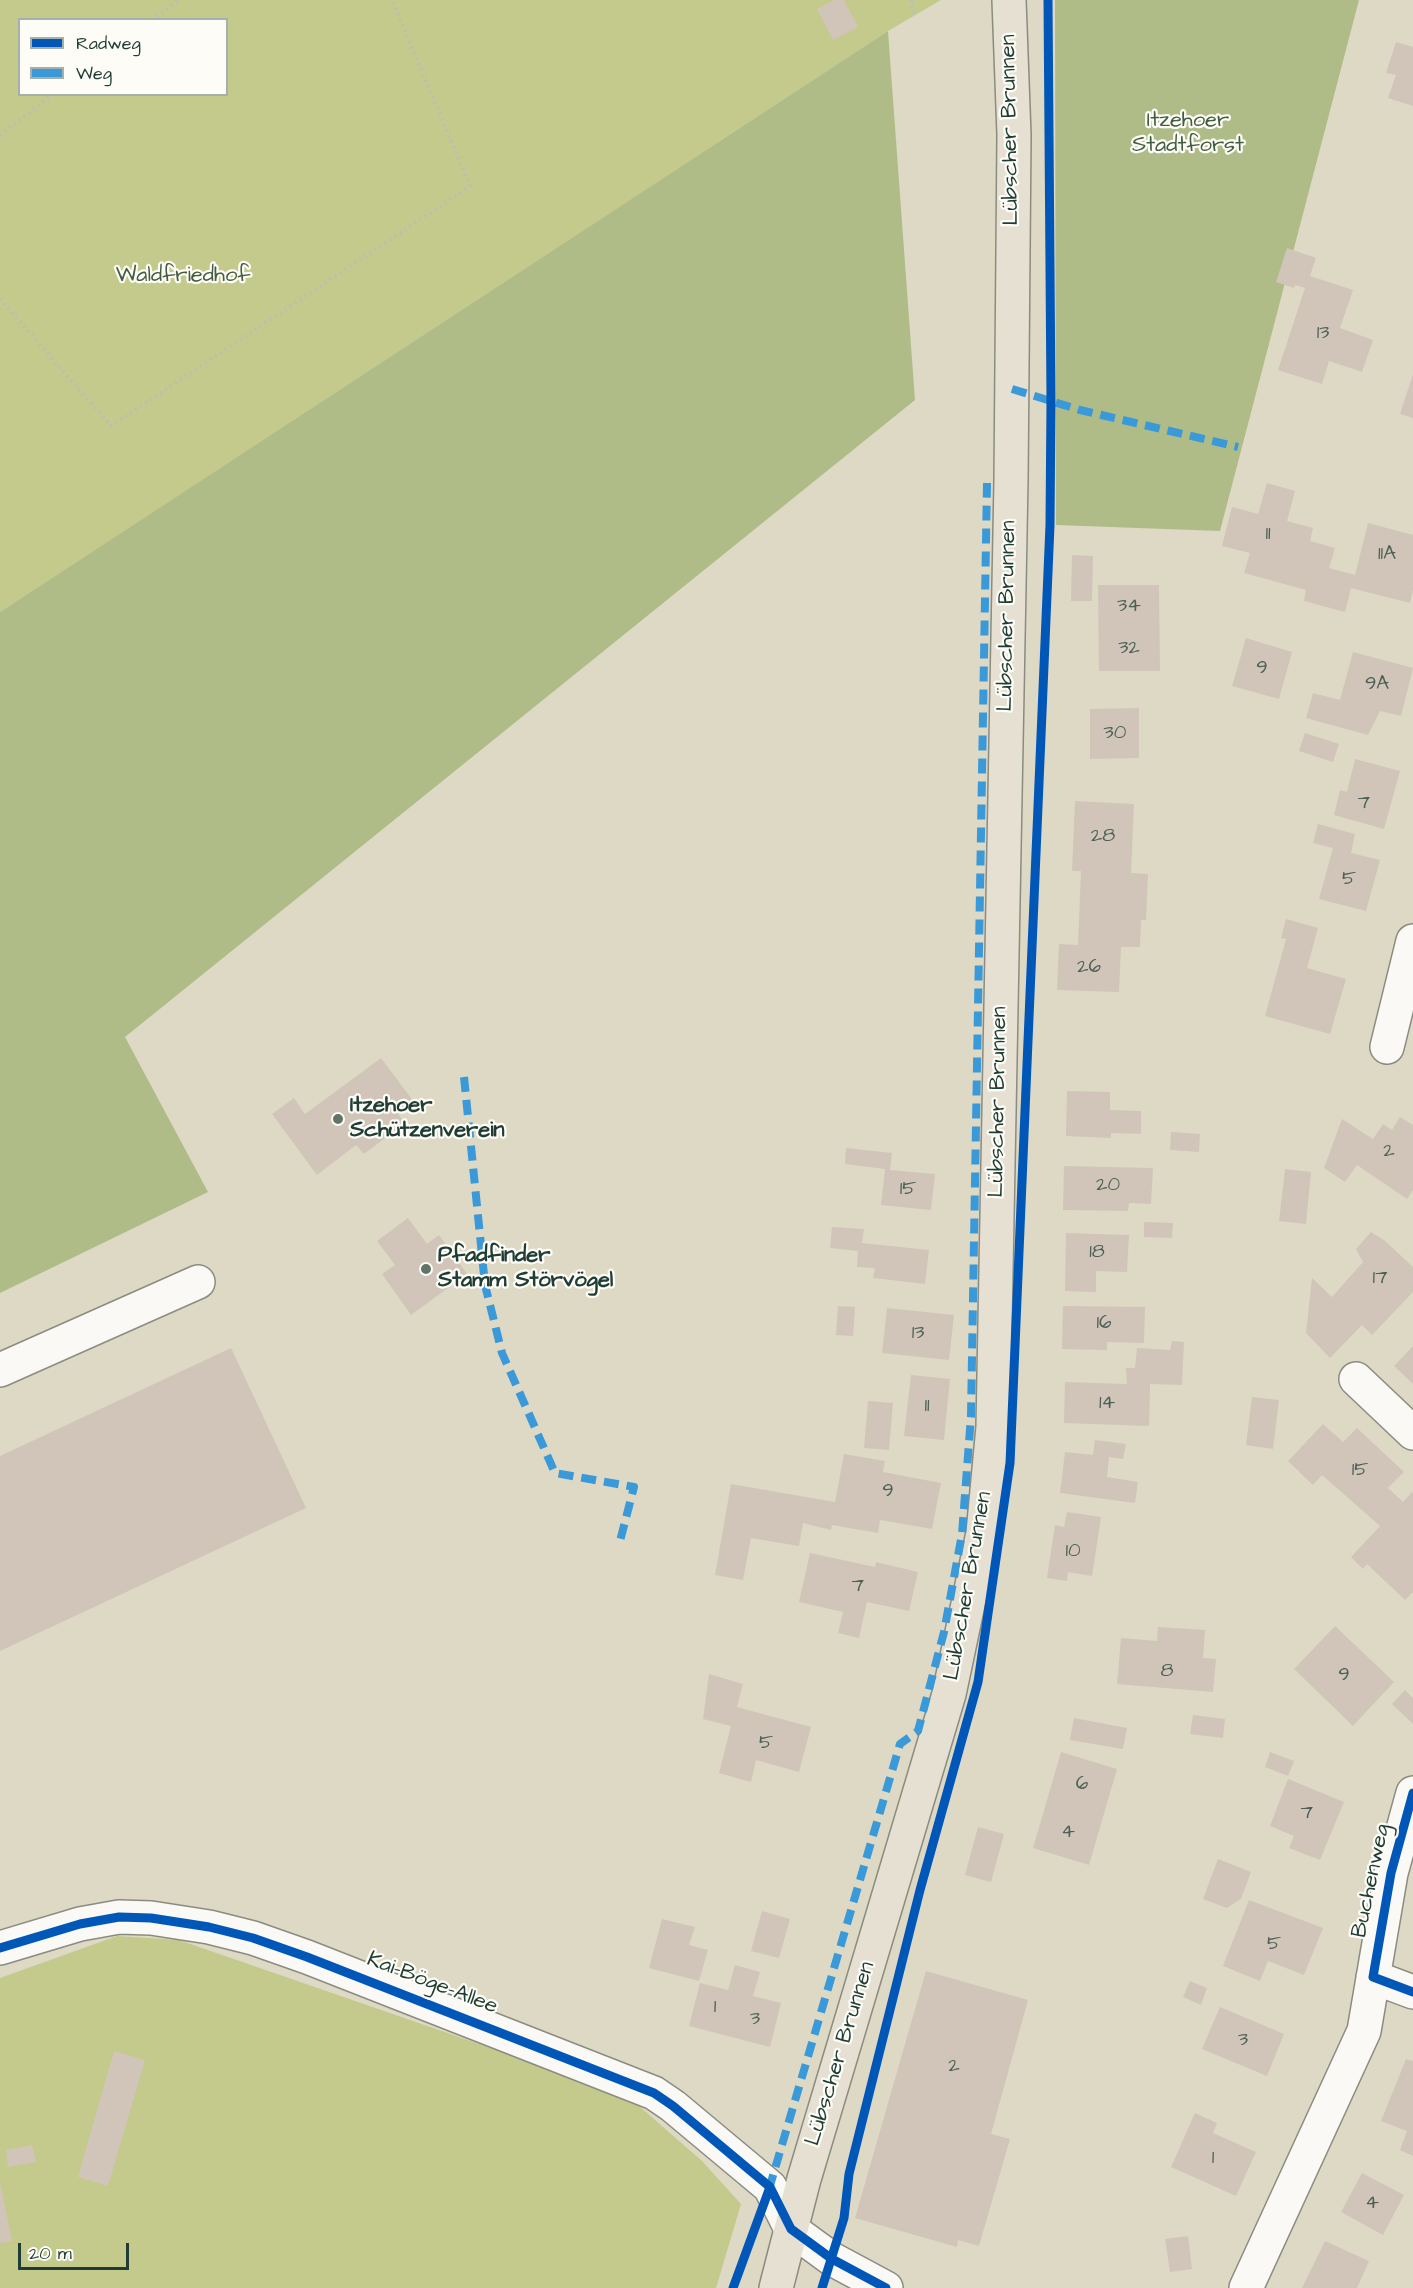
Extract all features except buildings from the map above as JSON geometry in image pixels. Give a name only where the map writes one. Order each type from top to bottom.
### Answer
[{"type":"main road","name":"Lübscher Brunnen","points":[[776,2288],[804,2179],[950,1694],[983,1533],[993,1427],[1012,423],[1014,135],[1009,0]]},
{"type":"street","points":[[1387,1047],[1413,941]]},
{"type":"street","points":[[0,1370],[198,1282]]},
{"type":"street","points":[[1356,1378],[1413,1433]]},
{"type":"street","name":"Buchenweg","points":[[1246,2288],[1364,2031],[1391,1873],[1413,1793]]},
{"type":"street","name":"Kai-Böge-Allee","points":[[0,1948],[99,1920],[119,1917],[151,1918],[209,1927],[253,1938],[307,1957],[654,2093],[673,2106],[770,2187],[791,2229]]},
{"type":"street","points":[[1372,1977],[1413,1992]]},
{"type":"street","points":[[791,2229],[832,2259],[886,2288]]},
{"type":"path","points":[[155,18],[178,0]]},
{"type":"path","points":[[0,299],[111,426],[470,186],[392,0]]},
{"type":"path","points":[[911,0],[914,14]]},
{"type":"path","points":[[0,135],[50,96]]},
{"type":"green space","name":"Waldfriedhof","points":[[0,0],[941,0],[888,31],[0,612]]},
{"type":"green space","name":"Itzehoer Stadtforst","points":[[1055,0],[1359,0],[1220,531],[1056,525]]},
{"type":"green space","points":[[888,31],[915,400],[125,1037],[208,1192],[0,1293],[0,612]]},
{"type":"green space","points":[[117,1936],[179,1940],[540,2065],[639,2106],[702,2161],[741,2204],[716,2288],[0,2288],[0,1978]]},
{"type":"marked path","points":[[1012,389],[1080,410],[1238,447]]},
{"type":"marked path","points":[[769,2189],[900,1744],[918,1731],[944,1632],[962,1534],[971,1416],[987,483]]},
{"type":"marked path","points":[[464,1077],[485,1285],[502,1353],[555,1473],[634,1487],[620,1541]]},
{"type":"cycle path","points":[[822,2288],[844,2218],[849,2174],[920,1890],[978,1682],[1010,1463],[1050,525],[1048,0]]},
{"type":"cycle path","points":[[1413,1793],[1391,1873],[1373,1977],[1413,1992]]},
{"type":"cycle path","points":[[0,1948],[80,1924],[119,1917],[151,1918],[209,1927],[253,1938],[307,1957],[654,2093],[673,2106],[770,2187],[791,2229],[832,2259],[886,2288]]},
{"type":"cycle path","points":[[733,2288],[770,2187]]},
{"type":"place","name":"Itzehoer Schützenverein","points":[[338,1119]]},
{"type":"place","name":"Pfadfinder Stamm Störvögel","points":[[426,1269]]}]
